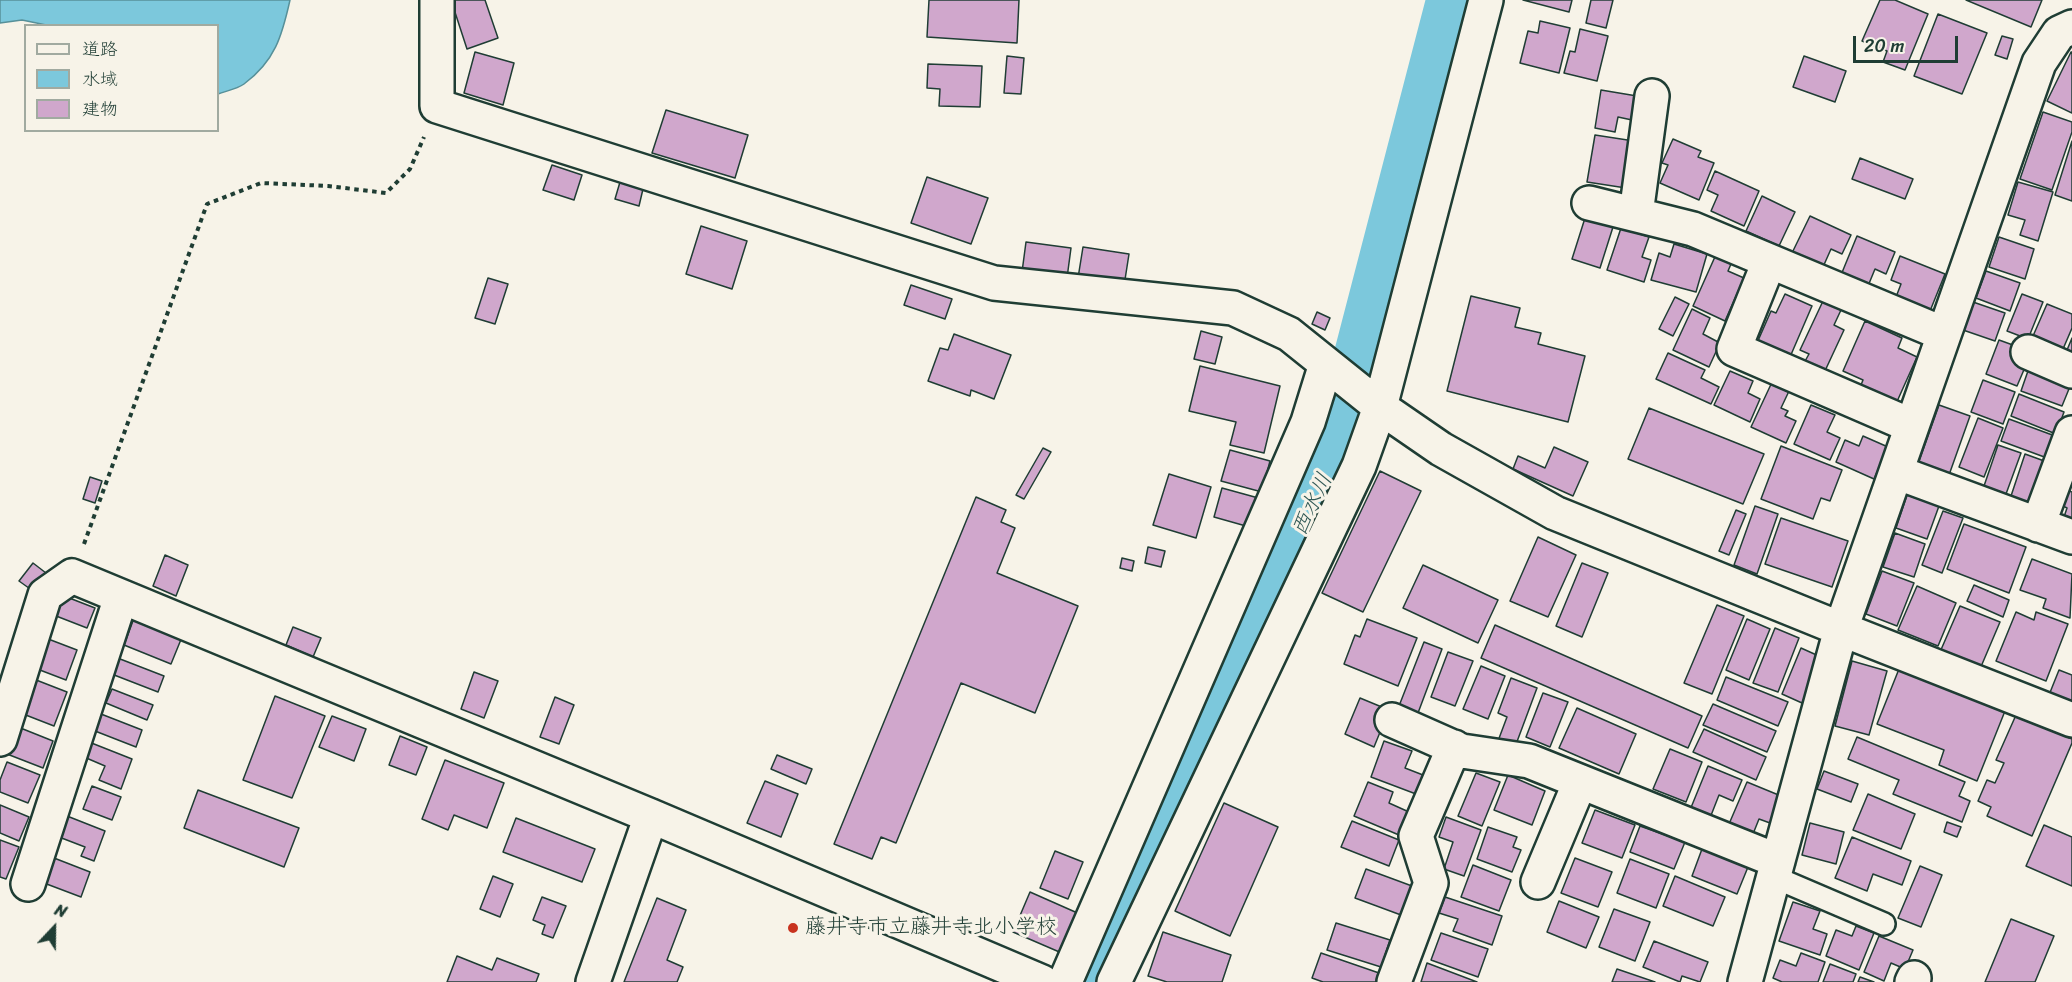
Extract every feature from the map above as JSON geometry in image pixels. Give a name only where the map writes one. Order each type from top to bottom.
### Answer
[{"type":"street","points":[[437,0],[437,106],[994,283],[1233,308],[1289,334],[1380,407],[1441,449],[1555,513],[2072,720]]},
{"type":"street","points":[[1114,982],[1359,466],[1380,407],[1486,0]]},
{"type":"street","points":[[1745,982],[1841,629],[2039,63],[2059,33],[2072,27]]},
{"type":"street","points":[[1636,214],[1652,96]]},
{"type":"street","points":[[1589,202],[1693,229],[1944,334]]},
{"type":"street","points":[[1769,261],[1734,350],[1912,426]]},
{"type":"street","points":[[2028,352],[2072,371]]},
{"type":"street","points":[[1065,982],[1308,422],[1326,364]]},
{"type":"street","points":[[2038,525],[2072,433]]},
{"type":"street","points":[[1896,472],[2072,537]]},
{"type":"street","points":[[0,739],[45,595],[72,576],[651,816],[1042,982]]},
{"type":"street","points":[[28,884],[121,597]]},
{"type":"street","points":[[1392,720],[1462,751],[1529,761],[1776,868]]},
{"type":"street","points":[[1394,982],[1431,883],[1416,836],[1454,747]]},
{"type":"street","points":[[1538,882],[1580,782]]},
{"type":"street","points":[[593,982],[651,816]]},
{"type":"lane","points":[[1776,868],[1884,924]]},
{"type":"path","points":[[72,576],[207,204],[261,183],[328,186],[386,193],[410,170],[437,106]]},
{"type":"water","points":[[0,0],[290,0],[284,25],[270,57],[255,75],[241,86],[219,94],[219,24],[41,24],[22,20],[0,23]]},
{"type":"building","points":[[451,0],[485,0],[498,38],[467,49]]},
{"type":"building","points":[[929,0],[1019,0],[1017,43],[927,37]]},
{"type":"building","points":[[1523,0],[1572,0],[1569,12]]},
{"type":"building","points":[[1591,0],[1613,0],[1606,28],[1586,23]]},
{"type":"building","points":[[1880,0],[1895,0],[1928,14],[1905,70],[1883,62],[1887,51],[1862,41]]},
{"type":"building","points":[[1966,0],[2042,0],[2031,27]]},
{"type":"building","points":[[1938,14],[1987,33],[1962,94],[1914,76]]},
{"type":"building","points":[[1540,21],[1570,28],[1559,73],[1520,63],[1528,31],[1538,33]]},
{"type":"building","points":[[1580,29],[1608,36],[1597,81],[1564,73],[1570,51],[1575,52]]},
{"type":"building","points":[[2002,36],[2013,39],[2007,59],[1995,55]]},
{"type":"building","points":[[475,52],[514,63],[503,105],[464,93]]},
{"type":"building","points":[[2072,52],[2072,113],[2047,101]]},
{"type":"building","points":[[1007,56],[1024,58],[1021,94],[1004,93]]},
{"type":"building","points":[[1804,56],[1846,71],[1835,102],[1793,87]]},
{"type":"building","points":[[928,64],[982,66],[980,107],[939,106],[940,89],[927,88]]},
{"type":"building","points":[[1601,90],[1637,96],[1632,120],[1618,117],[1615,132],[1595,128]]},
{"type":"building","points":[[666,110],[748,135],[735,178],[652,153]]},
{"type":"building","points":[[2043,112],[2072,122],[2072,132],[2052,190],[2020,179]]},
{"type":"building","points":[[1595,135],[1634,141],[1626,188],[1587,182]]},
{"type":"building","points":[[1673,139],[1701,151],[1698,157],[1714,163],[1699,200],[1660,183],[1668,165],[1662,163]]},
{"type":"building","points":[[2072,141],[2072,201],[2055,195]]},
{"type":"building","points":[[1860,158],[1913,179],[1905,199],[1852,179]]},
{"type":"building","points":[[552,165],[582,175],[574,200],[543,190]]},
{"type":"building","points":[[1715,171],[1759,191],[1744,226],[1711,211],[1718,195],[1707,190]]},
{"type":"building","points":[[927,177],[988,198],[971,244],[911,223]]},
{"type":"building","points":[[620,182],[643,189],[639,206],[615,199]]},
{"type":"building","points":[[2018,182],[2053,192],[2038,241],[2020,235],[2025,220],[2008,215]]},
{"type":"building","points":[[1762,196],[1795,212],[1779,246],[1746,231]]},
{"type":"building","points":[[1810,216],[1851,235],[1842,254],[1831,249],[1823,267],[1792,253]]},
{"type":"building","points":[[1585,218],[1613,227],[1600,268],[1572,259]]},
{"type":"building","points":[[701,226],[747,241],[732,289],[686,274]]},
{"type":"building","points":[[1621,228],[1649,237],[1642,257],[1651,260],[1644,282],[1607,270]]},
{"type":"building","points":[[1857,236],[1895,252],[1886,274],[1875,269],[1868,286],[1841,275]]},
{"type":"building","points":[[1999,237],[2034,249],[2025,279],[1989,267]]},
{"type":"building","points":[[1026,242],[1071,248],[1067,278],[1022,272]]},
{"type":"building","points":[[1674,244],[1707,254],[1696,292],[1651,280],[1659,253],[1670,257]]},
{"type":"building","points":[[1083,247],[1129,254],[1124,286],[1078,278]]},
{"type":"building","points":[[1718,250],[1734,257],[1728,271],[1744,278],[1725,321],[1693,306]]},
{"type":"building","points":[[1900,256],[1945,274],[1930,311],[1896,297],[1901,284],[1891,280]]},
{"type":"building","points":[[1986,271],[2020,283],[2010,311],[1976,298]]},
{"type":"building","points":[[488,278],[508,284],[495,324],[475,318]]},
{"type":"building","points":[[911,285],[952,299],[945,319],[904,305]]},
{"type":"building","points":[[1785,294],[1812,306],[1790,357],[1757,343],[1771,311],[1776,313]]},
{"type":"building","points":[[2022,294],[2043,302],[2028,339],[2007,331]]},
{"type":"building","points":[[1471,296],[1520,308],[1515,327],[1541,333],[1538,344],[1585,356],[1568,422],[1447,391]]},
{"type":"building","points":[[1675,297],[1689,304],[1673,336],[1659,329]]},
{"type":"building","points":[[1823,301],[1841,310],[1834,325],[1844,330],[1824,373],[1804,363],[1809,354],[1800,350]]},
{"type":"building","points":[[1973,302],[2005,313],[1995,341],[1963,330]]},
{"type":"building","points":[[2047,304],[2072,314],[2072,328],[2063,349],[2033,336]]},
{"type":"building","points":[[1692,309],[1710,318],[1703,334],[1720,343],[1709,367],[1673,350]]},
{"type":"building","points":[[1317,312],[1330,318],[1325,330],[1312,324]]},
{"type":"building","points":[[1865,321],[1902,338],[1898,348],[1917,357],[1895,406],[1859,390],[1863,380],[1843,371]]},
{"type":"building","points":[[1201,331],[1222,337],[1215,364],[1194,359]]},
{"type":"building","points":[[954,334],[1011,355],[994,399],[971,390],[970,396],[928,381],[940,348],[948,350]]},
{"type":"building","points":[[2072,338],[2072,352],[2067,350]]},
{"type":"building","points":[[1999,340],[2024,349],[2026,365],[2017,386],[1986,374]]},
{"type":"building","points":[[1668,353],[1705,370],[1701,378],[1719,387],[1711,404],[1656,379]]},
{"type":"building","points":[[1200,366],[1280,386],[1264,453],[1230,445],[1236,422],[1189,411]]},
{"type":"building","points":[[2029,368],[2071,384],[2062,406],[2021,391]]},
{"type":"building","points":[[1730,371],[1753,381],[1748,393],[1760,399],[1750,422],[1714,405]]},
{"type":"building","points":[[1773,380],[1790,389],[1781,408],[1788,411],[1785,416],[1796,421],[1786,443],[1751,427]]},
{"type":"building","points":[[1983,380],[2015,392],[2003,424],[1971,412]]},
{"type":"building","points":[[2019,394],[2064,412],[2056,434],[2011,416]]},
{"type":"building","points":[[1811,405],[1835,415],[1827,432],[1840,438],[1830,460],[1794,444]]},
{"type":"building","points":[[1939,405],[1970,416],[1949,475],[1918,464]]},
{"type":"building","points":[[1649,408],[1764,454],[1743,504],[1628,459]]},
{"type":"building","points":[[1978,418],[2003,428],[1984,477],[1959,467]]},
{"type":"building","points":[[2009,419],[2055,436],[2047,458],[2001,441]]},
{"type":"building","points":[[1863,436],[1888,447],[1874,479],[1836,462],[1845,440],[1859,446]]},
{"type":"building","points":[[1998,445],[2021,453],[2006,494],[1984,486]]},
{"type":"building","points":[[1781,446],[1842,470],[1830,501],[1821,498],[1813,519],[1761,499]]},
{"type":"building","points":[[1554,447],[1588,462],[1573,496],[1513,469],[1518,456],[1545,468]]},
{"type":"building","points":[[1043,448],[1051,452],[1024,499],[1016,495]]},
{"type":"building","points":[[1230,450],[1270,461],[1262,492],[1221,481]]},
{"type":"building","points":[[2025,454],[2047,462],[2032,506],[2010,499]]},
{"type":"building","points":[[1380,471],[1421,491],[1363,612],[1322,593]]},
{"type":"building","points":[[1169,474],[1211,487],[1196,538],[1153,525]]},
{"type":"building","points":[[90,477],[102,481],[95,503],[83,499]]},
{"type":"building","points":[[1222,488],[1262,499],[1253,528],[1214,517]]},
{"type":"building","points":[[2067,490],[2072,492],[2072,523],[2063,520],[2067,508],[2061,505]]},
{"type":"building","points":[[1907,495],[1939,506],[1927,539],[1896,528]]},
{"type":"building","points":[[976,497],[1006,510],[1001,522],[1015,528],[997,573],[1078,606],[1035,713],[961,683],[896,843],[881,837],[872,859],[834,844]]},
{"type":"building","points":[[1755,506],[1778,514],[1757,574],[1734,565]]},
{"type":"building","points":[[1736,510],[1746,514],[1729,555],[1719,551]]},
{"type":"building","points":[[1943,511],[1963,518],[1942,573],[1922,565]]},
{"type":"building","points":[[1781,518],[1848,541],[1832,587],[1765,564]]},
{"type":"building","points":[[1964,524],[2026,547],[2009,593],[1947,569]]},
{"type":"building","points":[[1895,533],[1925,544],[1914,577],[1883,567]]},
{"type":"building","points":[[1538,537],[1576,555],[1548,617],[1510,601]]},
{"type":"building","points":[[1148,547],[1165,551],[1161,567],[1145,563]]},
{"type":"building","points":[[165,555],[188,565],[176,596],[153,586]]},
{"type":"building","points":[[1122,558],[1134,561],[1132,571],[1120,568]]},
{"type":"building","points":[[2032,559],[2072,574],[2070,618],[2043,608],[2046,599],[2020,590]]},
{"type":"building","points":[[33,563],[46,573],[33,591],[19,581]]},
{"type":"building","points":[[1582,563],[1608,573],[1582,637],[1556,626]]},
{"type":"building","points":[[1423,565],[1498,600],[1478,643],[1403,608]]},
{"type":"building","points":[[1882,571],[1914,583],[1897,626],[1866,614]]},
{"type":"building","points":[[1974,585],[2009,600],[2003,617],[1967,601]]},
{"type":"building","points":[[1917,586],[1956,603],[1938,646],[1898,630]]},
{"type":"building","points":[[59,594],[95,608],[87,628],[51,614]]},
{"type":"building","points":[[1717,605],[1744,616],[1712,694],[1684,683]]},
{"type":"building","points":[[1960,606],[2000,622],[1980,669],[1940,652]]},
{"type":"building","points":[[2016,612],[2034,620],[2036,612],[2068,624],[2046,681],[1996,661]]},
{"type":"building","points":[[134,618],[182,637],[171,664],[124,645]]},
{"type":"building","points":[[1367,619],[1417,638],[1398,686],[1344,664],[1355,635],[1360,637]]},
{"type":"building","points":[[1747,619],[1770,629],[1749,680],[1726,670]]},
{"type":"building","points":[[1495,625],[1702,716],[1688,748],[1481,658]]},
{"type":"building","points":[[293,627],[321,638],[313,657],[286,645]]},
{"type":"building","points":[[1775,628],[1799,638],[1778,692],[1753,683]]},
{"type":"building","points":[[43,637],[77,650],[66,680],[32,667]]},
{"type":"building","points":[[1424,642],[1442,649],[1418,713],[1399,706]]},
{"type":"building","points":[[1801,648],[1821,657],[1802,703],[1782,694]]},
{"type":"building","points":[[1448,652],[1473,661],[1455,706],[1431,697]]},
{"type":"building","points":[[115,657],[164,676],[158,692],[109,673]]},
{"type":"building","points":[[1852,661],[1887,671],[1869,735],[1835,726]]},
{"type":"building","points":[[1481,666],[1505,676],[1488,719],[1463,709]]},
{"type":"building","points":[[1899,669],[2005,711],[1977,781],[1939,765],[1944,750],[1877,724]]},
{"type":"building","points":[[2059,670],[2072,675],[2072,710],[2047,700]]},
{"type":"building","points":[[474,672],[498,681],[484,718],[461,709]]},
{"type":"building","points":[[1726,677],[1788,702],[1778,726],[1717,700]]},
{"type":"building","points":[[31,678],[67,692],[54,726],[18,712]]},
{"type":"building","points":[[1511,678],[1537,688],[1515,747],[1498,741],[1507,717],[1498,713]]},
{"type":"building","points":[[112,689],[153,705],[147,720],[106,703]]},
{"type":"building","points":[[1543,693],[1568,702],[1550,747],[1526,737]]},
{"type":"building","points":[[275,696],[325,716],[292,798],[243,780]]},
{"type":"building","points":[[555,697],[574,705],[559,744],[540,737]]},
{"type":"building","points":[[1360,698],[1389,710],[1374,747],[1345,734]]},
{"type":"building","points":[[1713,704],[1776,731],[1767,752],[1703,725]]},
{"type":"building","points":[[1577,708],[1636,734],[1619,774],[1559,748]]},
{"type":"building","points":[[101,714],[142,730],[136,747],[95,731]]},
{"type":"building","points":[[2016,715],[2072,739],[2032,836],[1987,816],[1991,807],[1978,801],[1987,780],[1995,783],[2004,763],[1996,760]]},
{"type":"building","points":[[332,716],[366,729],[354,761],[319,747]]},
{"type":"building","points":[[18,727],[53,741],[43,768],[7,754]]},
{"type":"building","points":[[1704,729],[1766,757],[1756,780],[1693,752]]},
{"type":"building","points":[[400,736],[427,747],[416,775],[389,765]]},
{"type":"building","points":[[1857,737],[1965,782],[1959,796],[1970,801],[1962,822],[1893,794],[1899,780],[1848,759]]},
{"type":"building","points":[[1384,741],[1412,751],[1405,768],[1423,775],[1416,794],[1371,777]]},
{"type":"building","points":[[89,742],[132,759],[121,789],[99,780],[105,766],[84,757]]},
{"type":"building","points":[[1670,749],[1702,762],[1686,802],[1653,789]]},
{"type":"building","points":[[777,755],[812,769],[806,784],[771,769]]},
{"type":"building","points":[[445,760],[504,783],[487,828],[454,815],[448,830],[422,819]]},
{"type":"building","points":[[7,762],[40,775],[28,803],[0,792],[0,780]]},
{"type":"building","points":[[1708,766],[1742,780],[1733,801],[1719,795],[1710,818],[1690,810]]},
{"type":"building","points":[[1824,771],[1858,784],[1851,802],[1817,789]]},
{"type":"building","points":[[1476,773],[1500,782],[1482,826],[1458,816]]},
{"type":"building","points":[[1508,775],[1545,791],[1532,825],[1494,810]]},
{"type":"building","points":[[765,781],[798,794],[781,837],[747,823]]},
{"type":"building","points":[[1368,782],[1393,792],[1389,803],[1409,812],[1399,835],[1354,816]]},
{"type":"building","points":[[1747,782],[1781,796],[1770,823],[1759,819],[1753,834],[1729,824]]},
{"type":"building","points":[[92,786],[121,797],[112,820],[83,809]]},
{"type":"building","points":[[198,790],[299,828],[284,867],[184,828]]},
{"type":"building","points":[[1868,794],[1915,814],[1901,849],[1853,830]]},
{"type":"building","points":[[1224,803],[1278,827],[1230,936],[1175,911]]},
{"type":"building","points":[[0,805],[29,817],[19,841],[0,833]]},
{"type":"building","points":[[1595,810],[1635,825],[1622,858],[1582,843]]},
{"type":"building","points":[[67,816],[105,831],[94,861],[81,856],[85,847],[59,837]]},
{"type":"building","points":[[1446,817],[1481,830],[1464,876],[1444,869],[1453,842],[1439,837]]},
{"type":"building","points":[[516,818],[595,849],[582,882],[503,852]]},
{"type":"building","points":[[1352,821],[1399,840],[1389,866],[1341,847]]},
{"type":"building","points":[[1947,822],[1961,827],[1957,837],[1944,832]]},
{"type":"building","points":[[1810,823],[1844,832],[1836,864],[1802,855]]},
{"type":"building","points":[[2044,825],[2072,837],[2072,886],[2026,866]]},
{"type":"building","points":[[1640,826],[1685,842],[1674,869],[1630,852]]},
{"type":"building","points":[[1488,827],[1517,837],[1513,847],[1521,850],[1512,872],[1477,859]]},
{"type":"building","points":[[1852,837],[1911,861],[1902,885],[1873,874],[1867,891],[1835,878]]},
{"type":"building","points":[[0,840],[19,847],[6,879],[0,877]]},
{"type":"building","points":[[1702,849],[1748,867],[1737,894],[1692,876]]},
{"type":"building","points":[[1055,851],[1083,862],[1068,899],[1040,888]]},
{"type":"building","points":[[54,858],[90,872],[81,897],[44,883]]},
{"type":"building","points":[[1575,858],[1612,872],[1598,907],[1561,893]]},
{"type":"building","points":[[1630,859],[1669,874],[1656,908],[1617,893]]},
{"type":"building","points":[[1473,865],[1511,880],[1499,911],[1461,897]]},
{"type":"building","points":[[1920,866],[1942,875],[1921,927],[1898,918]]},
{"type":"building","points":[[1366,869],[1412,886],[1401,915],[1355,898]]},
{"type":"building","points":[[493,876],[513,884],[500,917],[480,909]]},
{"type":"building","points":[[1675,876],[1725,897],[1713,926],[1663,906]]},
{"type":"building","points":[[1030,892],[1082,915],[1064,954],[1013,932]]},
{"type":"building","points":[[542,897],[566,906],[553,938],[542,934],[545,925],[533,920]]},
{"type":"building","points":[[1445,897],[1502,916],[1492,945],[1453,931],[1458,919],[1439,913]]},
{"type":"building","points":[[657,898],[686,910],[667,960],[683,967],[677,982],[624,982]]},
{"type":"building","points":[[1559,901],[1599,917],[1586,948],[1547,932]]},
{"type":"building","points":[[1793,902],[1820,911],[1813,929],[1827,934],[1820,955],[1779,941]]},
{"type":"building","points":[[1614,909],[1650,922],[1635,961],[1599,947]]},
{"type":"building","points":[[2011,919],[2054,936],[2035,982],[1985,982]]},
{"type":"building","points":[[1336,923],[1390,940],[1381,967],[1327,950]]},
{"type":"building","points":[[1856,926],[1874,933],[1859,970],[1826,956],[1836,930],[1852,936]]},
{"type":"building","points":[[1163,932],[1231,955],[1222,982],[1167,982],[1148,976]]},
{"type":"building","points":[[1441,933],[1488,949],[1478,977],[1431,960]]},
{"type":"building","points":[[1879,936],[1913,950],[1905,969],[1891,963],[1884,981],[1864,972]]},
{"type":"building","points":[[1654,941],[1708,962],[1700,982],[1682,976],[1680,982],[1643,967]]},
{"type":"building","points":[[1321,953],[1379,973],[1376,982],[1323,982],[1312,978]]},
{"type":"building","points":[[1801,953],[1825,962],[1818,982],[1782,982],[1773,978],[1780,960],[1796,966]]},
{"type":"building","points":[[457,956],[492,970],[497,958],[539,974],[536,982],[447,982]]},
{"type":"building","points":[[1427,963],[1477,982],[1421,982]]},
{"type":"building","points":[[1830,964],[1856,974],[1853,982],[1823,982]]},
{"type":"building","points":[[1617,969],[1655,982],[1612,982]]},
{"type":"building","points":[[1860,977],[1874,982],[1858,982]]},
{"type":"waterway","name":"西水川","points":[[1088,982],[1210,729],[1331,468],[1355,396],[1458,0]]},
{"type":"place","name":"藤井寺市立藤井寺北小学校","points":[[793,928]]}]
